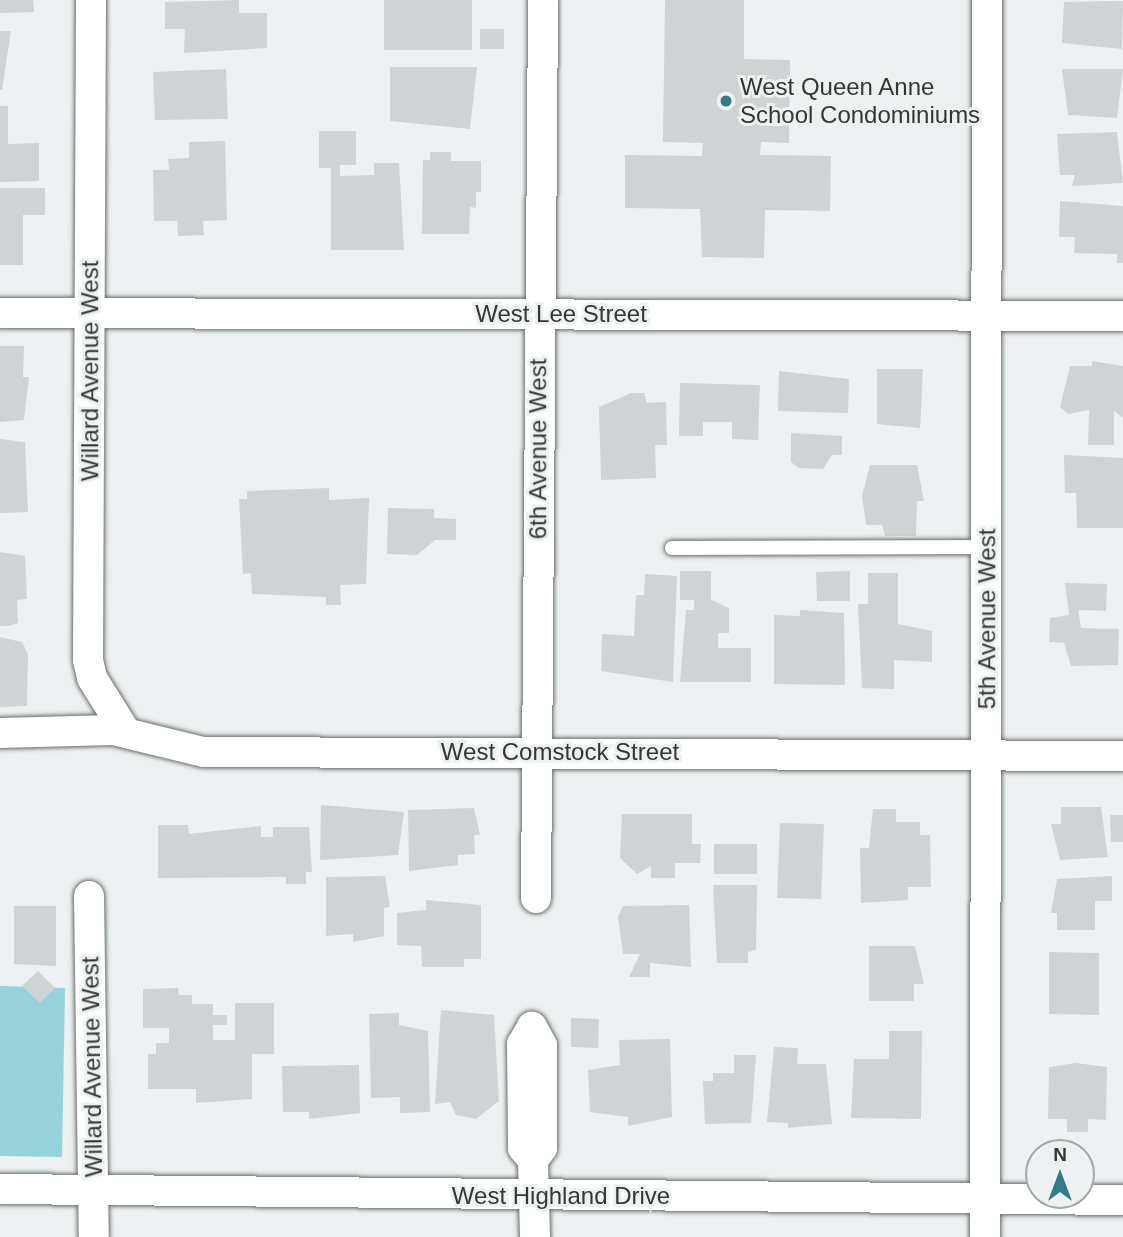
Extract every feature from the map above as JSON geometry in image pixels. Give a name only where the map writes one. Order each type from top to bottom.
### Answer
[{"type":"street","name":"Willard Avenue West","points":[[91,0],[88,660],[92,678],[125,731]]},
{"type":"street","name":"6th Avenue West","points":[[536,898],[538,314],[543,0]]},
{"type":"street","name":"5th Avenue West","points":[[985,1237],[987,0]]},
{"type":"street","name":"West Lee Street","points":[[0,313],[1123,317]]},
{"type":"street","name":"West Comstock Street","points":[[0,733],[125,731],[203,752],[537,751],[1123,756]]},
{"type":"street","name":"Willard Avenue West","points":[[89,896],[94,1237]]},
{"type":"street","points":[[533,1160],[535,1237]]},
{"type":"street","name":"West Highland Drive","points":[[0,1189],[1123,1200]]},
{"type":"lane","points":[[672,548],[987,547]]},
{"type":"shaded area","points":[[0,986],[65,988],[62,1157],[0,1156]]},
{"type":"building","points":[[0,0],[33,0],[34,12],[0,13]]},
{"type":"building","points":[[239,0],[239,13],[267,13],[267,48],[184,53],[185,29],[165,29],[165,2]]},
{"type":"building","points":[[384,0],[472,0],[472,50],[384,50]]},
{"type":"building","name":"West Queen Anne School Condominiums","points":[[665,0],[744,0],[744,59],[790,60],[789,143],[761,142],[760,155],[831,156],[830,211],[765,210],[764,258],[702,257],[700,209],[625,208],[625,155],[702,156],[703,143],[663,142]]},
{"type":"building","points":[[1123,1],[1122,49],[1062,43],[1064,2]]},
{"type":"building","points":[[480,29],[504,29],[504,49],[480,49]]},
{"type":"building","points":[[0,31],[11,31],[2,90],[0,90]]},
{"type":"building","points":[[390,67],[477,67],[470,129],[390,121]]},
{"type":"building","points":[[226,69],[228,119],[155,120],[153,72]]},
{"type":"building","points":[[1062,69],[1123,69],[1117,118],[1068,115]]},
{"type":"building","points":[[0,106],[8,106],[8,144],[39,143],[39,181],[0,182]]},
{"type":"building","points":[[319,131],[356,131],[356,165],[340,165],[340,176],[374,175],[374,163],[399,163],[404,250],[331,250],[331,168],[319,168]]},
{"type":"building","points":[[1117,132],[1123,183],[1072,186],[1075,175],[1060,175],[1057,134]]},
{"type":"building","points":[[225,141],[227,220],[203,221],[204,235],[178,236],[177,221],[154,221],[153,170],[169,170],[168,159],[189,158],[189,142]]},
{"type":"building","points":[[430,152],[451,152],[451,161],[481,161],[481,192],[476,192],[476,208],[470,207],[469,234],[422,234],[423,160],[430,160]]},
{"type":"building","points":[[0,188],[45,188],[45,215],[23,215],[23,265],[0,265]]},
{"type":"building","points":[[1060,201],[1123,206],[1123,263],[1117,263],[1117,254],[1074,253],[1075,237],[1059,237]]},
{"type":"building","points":[[0,346],[24,346],[23,377],[29,377],[24,420],[0,422]]},
{"type":"building","points":[[1092,361],[1123,366],[1123,418],[1114,411],[1114,445],[1088,445],[1089,410],[1068,414],[1060,407],[1070,366],[1092,366]]},
{"type":"building","points":[[877,369],[923,369],[920,428],[877,424]]},
{"type":"building","points":[[779,371],[849,379],[848,413],[778,411]]},
{"type":"building","points":[[680,383],[760,385],[758,440],[732,439],[732,422],[703,422],[703,436],[679,436]]},
{"type":"building","points":[[631,393],[644,393],[647,403],[666,402],[667,445],[655,445],[656,478],[601,480],[599,407]]},
{"type":"building","points":[[791,433],[842,436],[842,455],[832,455],[823,469],[799,468],[791,462]]},
{"type":"building","points":[[0,439],[25,442],[28,512],[0,513]]},
{"type":"building","points":[[1064,455],[1123,458],[1123,528],[1077,528],[1076,493],[1065,493]]},
{"type":"building","points":[[870,465],[917,465],[924,501],[917,501],[916,536],[885,536],[882,525],[866,525],[862,496]]},
{"type":"building","points":[[329,488],[329,500],[369,498],[366,584],[340,585],[341,605],[326,605],[326,597],[252,594],[251,573],[243,574],[239,499],[247,499],[247,491]]},
{"type":"building","points":[[388,508],[434,509],[434,518],[456,519],[456,540],[435,540],[417,555],[387,554]]},
{"type":"building","points":[[0,552],[25,556],[27,599],[17,600],[18,623],[8,626],[0,626]]},
{"type":"building","points":[[680,571],[711,571],[711,600],[729,608],[729,633],[718,633],[718,648],[751,648],[751,682],[680,682],[686,610],[694,610],[694,600],[680,600]]},
{"type":"building","points":[[850,571],[850,601],[817,601],[816,572]]},
{"type":"building","points":[[868,573],[898,573],[898,624],[932,631],[932,662],[894,660],[894,689],[862,688],[858,604],[868,604]]},
{"type":"building","points":[[645,574],[677,576],[673,682],[601,671],[602,634],[634,636],[636,595],[644,595]]},
{"type":"building","points":[[1065,583],[1107,584],[1106,611],[1079,610],[1079,615],[1081,628],[1119,629],[1118,665],[1071,666],[1064,643],[1049,642],[1050,618],[1069,615]]},
{"type":"building","points":[[800,610],[844,613],[845,685],[774,684],[774,615],[800,616]]},
{"type":"building","points":[[0,637],[22,642],[28,654],[27,706],[0,707]]},
{"type":"building","points":[[321,805],[404,812],[398,855],[320,860]]},
{"type":"building","points":[[1061,807],[1101,807],[1108,857],[1060,860],[1051,824],[1061,824]]},
{"type":"building","points":[[474,808],[480,835],[474,835],[475,854],[458,855],[458,865],[409,871],[408,810]]},
{"type":"building","points":[[873,809],[896,809],[896,822],[920,822],[920,835],[930,835],[931,887],[908,887],[908,900],[861,903],[860,848],[869,848]]},
{"type":"building","points":[[622,814],[692,814],[692,844],[701,844],[700,863],[675,863],[675,878],[651,878],[651,866],[637,874],[620,858]]},
{"type":"building","points":[[1110,815],[1123,815],[1123,842],[1111,842]]},
{"type":"building","points":[[780,823],[824,824],[821,899],[777,898]]},
{"type":"building","points":[[158,825],[188,825],[189,834],[261,826],[261,837],[273,837],[273,827],[309,827],[312,872],[306,872],[306,884],[286,884],[286,877],[158,878]]},
{"type":"building","points":[[714,844],[757,844],[757,874],[714,874]]},
{"type":"building","points":[[385,876],[390,907],[384,908],[384,936],[353,942],[353,934],[326,936],[326,877]]},
{"type":"building","points":[[1112,876],[1112,901],[1095,901],[1095,930],[1057,930],[1057,913],[1051,913],[1057,879]]},
{"type":"building","points":[[713,885],[757,885],[756,950],[748,952],[748,963],[717,963]]},
{"type":"building","points":[[426,900],[481,905],[481,959],[464,959],[464,967],[422,967],[421,946],[397,945],[397,913],[426,910]]},
{"type":"building","points":[[689,905],[691,967],[650,963],[650,977],[629,977],[640,954],[623,954],[618,917],[623,906]]},
{"type":"building","points":[[14,906],[56,906],[56,966],[14,964]]},
{"type":"building","points":[[869,946],[915,946],[924,984],[914,984],[914,1001],[869,1001]]},
{"type":"building","points":[[1049,952],[1099,953],[1099,1015],[1049,1014]]},
{"type":"building","points":[[38,971],[55,988],[40,1003],[22,986]]},
{"type":"building","points":[[178,988],[179,995],[192,995],[192,1004],[213,1004],[213,1015],[227,1015],[227,1025],[213,1025],[213,1040],[235,1040],[235,1003],[274,1003],[274,1054],[252,1054],[252,1099],[196,1103],[196,1089],[148,1089],[148,1054],[156,1054],[156,1043],[169,1043],[169,1028],[143,1028],[143,989]]},
{"type":"building","points":[[441,1010],[494,1015],[499,1101],[476,1119],[456,1115],[450,1102],[435,1104]]},
{"type":"building","points":[[399,1013],[399,1025],[428,1031],[430,1112],[400,1113],[400,1097],[371,1098],[369,1014]]},
{"type":"building","points":[[571,1018],[599,1019],[598,1048],[571,1047]]},
{"type":"building","points":[[889,1031],[922,1031],[921,1119],[851,1118],[854,1059],[889,1059]]},
{"type":"building","points":[[670,1039],[672,1117],[628,1126],[628,1117],[590,1112],[588,1070],[620,1065],[619,1040]]},
{"type":"building","points":[[774,1047],[798,1048],[797,1064],[826,1064],[832,1124],[788,1128],[788,1123],[767,1122]]},
{"type":"building","points":[[734,1055],[756,1055],[751,1123],[705,1124],[703,1081],[713,1081],[713,1073],[734,1073]]},
{"type":"building","points":[[1076,1063],[1107,1067],[1106,1120],[1088,1119],[1088,1132],[1067,1132],[1067,1119],[1048,1119],[1049,1067]]},
{"type":"building","points":[[359,1065],[360,1113],[309,1119],[309,1112],[283,1112],[282,1066]]},
{"type":"place","name":"West Queen Anne School Condominiums","points":[[726,101]]}]
